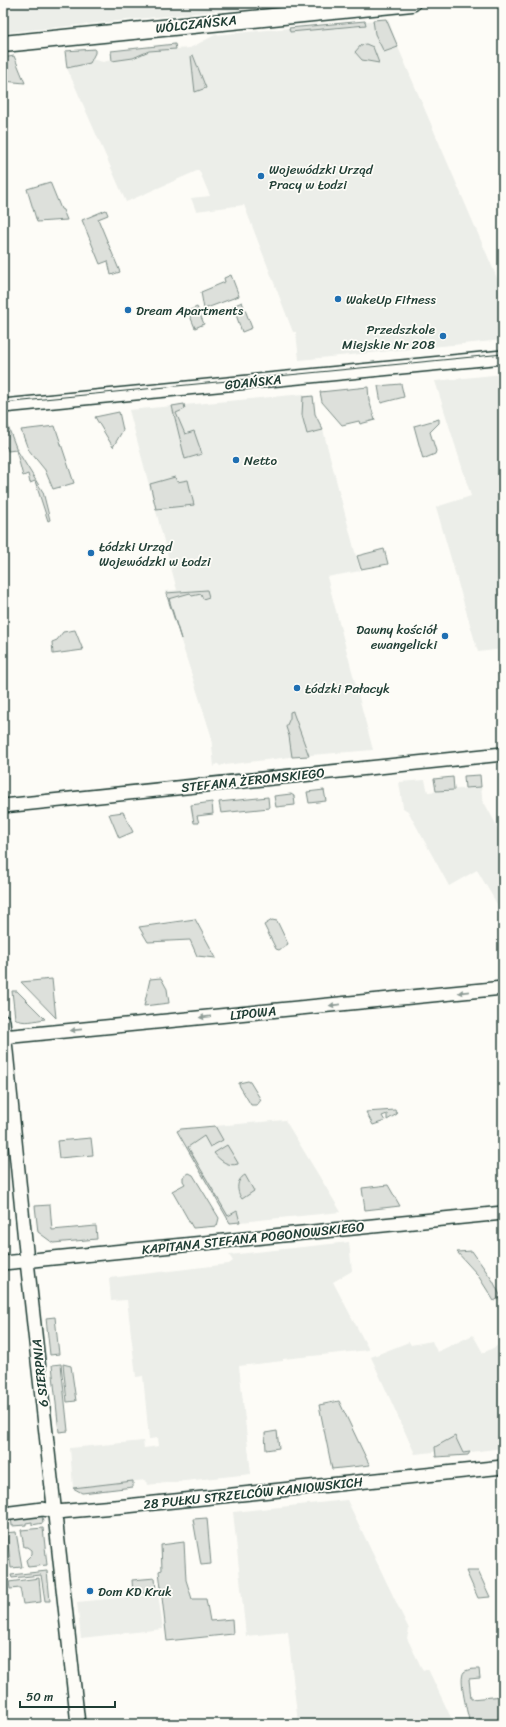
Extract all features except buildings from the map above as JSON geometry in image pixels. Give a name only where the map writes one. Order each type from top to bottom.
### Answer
[{"type":"main road","name":"WÓLCZAŃSKA","points":[[3,44],[412,3]]},
{"type":"street","name":"GDAŃSKA","points":[[3,406],[503,357]]},
{"type":"street","name":"STEFANA ŻEROMSKIEGO","points":[[3,806],[503,754]]},
{"type":"street","name":"LIPOWA","points":[[4,1038],[503,988]]},
{"type":"street","name":"6 SIERPNIA","points":[[3,1021],[27,1261],[56,1512],[78,1724]]},
{"type":"street","name":"KAPITANA STEFANA POGONOWSKIEGO","points":[[3,1263],[503,1213]]},
{"type":"street","name":"28 PUŁKU STRZELCÓW KANIOWSKICH","points":[[3,1514],[43,1509],[56,1512],[503,1467]]},
{"type":"shaded area","points":[[3,3],[293,3],[3,33]]},
{"type":"shaded area","points":[[386,19],[398,47],[384,52],[375,34],[373,20]]},
{"type":"shaded area","points":[[388,19],[398,47],[503,292],[503,340],[299,360],[296,332],[293,332],[244,205],[196,211],[191,198],[210,196],[199,170],[126,202],[67,68],[65,51],[95,49],[92,59],[103,62],[149,51],[190,48],[215,35]]},
{"type":"shaded area","points":[[365,21],[366,25],[290,32],[289,28]]},
{"type":"shaded area","points":[[175,44],[176,49],[149,51],[133,58],[112,61],[111,51]]},
{"type":"shaded area","points":[[366,44],[373,47],[379,63],[362,60],[355,52],[361,45]]},
{"type":"shaded area","points":[[95,49],[95,53],[90,63],[67,68],[65,51]]},
{"type":"shaded area","points":[[193,55],[206,88],[195,92],[191,56]]},
{"type":"shaded area","points":[[14,56],[25,83],[3,81],[3,58]]},
{"type":"shaded area","points":[[50,182],[67,220],[37,222],[27,189]]},
{"type":"shaded area","points":[[106,210],[108,215],[98,219],[120,272],[111,275],[108,261],[100,264],[82,220]]},
{"type":"shaded area","points":[[231,275],[239,296],[204,309],[201,292],[225,282],[224,278]]},
{"type":"shaded area","points":[[242,302],[252,328],[242,332],[233,306]]},
{"type":"shaded area","points":[[197,307],[204,324],[195,328],[188,311]]},
{"type":"shaded area","points":[[503,374],[503,649],[478,652],[436,507],[471,496],[435,381]]},
{"type":"shaded area","points":[[401,384],[404,397],[381,403],[378,386]]},
{"type":"shaded area","points":[[368,387],[369,400],[375,420],[360,424],[359,421],[342,425],[322,402],[320,392]]},
{"type":"shaded area","points":[[304,394],[302,415],[307,434],[323,430],[360,571],[327,577],[373,750],[298,756],[225,764],[220,766],[216,764],[214,767],[211,735],[165,591],[177,590],[129,410]]},
{"type":"shaded area","points":[[313,396],[315,414],[323,430],[307,434],[302,415],[303,397]]},
{"type":"shaded area","points":[[184,404],[185,409],[176,413],[185,434],[194,431],[202,454],[185,459],[172,406]]},
{"type":"shaded area","points":[[119,412],[123,430],[113,447],[95,417]]},
{"type":"shaded area","points":[[439,419],[439,423],[430,432],[436,451],[435,454],[423,459],[414,426]]},
{"type":"shaded area","points":[[3,423],[7,424],[17,450],[43,492],[50,520],[48,521],[35,481],[30,483],[28,474],[23,476],[16,450],[8,451],[7,447],[3,447]]},
{"type":"shaded area","points":[[55,426],[74,483],[53,489],[45,470],[28,449],[21,430]]},
{"type":"shaded area","points":[[175,477],[177,482],[188,480],[194,505],[156,509],[150,484]]},
{"type":"shaded area","points":[[384,549],[388,564],[361,569],[357,556]]},
{"type":"shaded area","points":[[207,590],[209,597],[203,599],[201,594],[192,596],[190,593],[169,599],[181,639],[166,593]]},
{"type":"shaded area","points":[[75,630],[83,650],[53,654],[52,642],[57,640],[63,632]]},
{"type":"shaded area","points":[[293,711],[309,756],[292,757],[286,727],[290,718],[290,712]]},
{"type":"shaded area","points":[[480,775],[481,787],[465,788],[464,776]]},
{"type":"shaded area","points":[[453,777],[454,790],[436,791],[434,779]]},
{"type":"shaded area","points":[[425,780],[428,792],[481,787],[483,804],[485,804],[503,837],[503,914],[477,870],[449,886],[408,811],[403,808],[399,782]]},
{"type":"shaded area","points":[[324,790],[326,801],[309,803],[307,792]]},
{"type":"shaded area","points":[[291,794],[294,796],[295,805],[276,807],[274,796]]},
{"type":"shaded area","points":[[268,797],[269,808],[221,813],[219,802]]},
{"type":"shaded area","points":[[212,802],[213,814],[197,816],[199,823],[194,823],[191,805]]},
{"type":"shaded area","points":[[123,812],[133,832],[119,838],[109,814]]},
{"type":"shaded area","points":[[195,919],[216,958],[197,956],[190,940],[148,942],[139,927]]},
{"type":"shaded area","points":[[272,920],[277,921],[288,944],[279,950],[276,949],[264,925]]},
{"type":"shaded area","points":[[161,978],[167,989],[169,1003],[144,1006],[150,979]]},
{"type":"shaded area","points":[[52,979],[56,1018],[21,982]]},
{"type":"shaded area","points":[[12,991],[17,991],[45,1019],[25,1022],[15,1018]]},
{"type":"shaded area","points":[[248,1081],[261,1100],[257,1105],[251,1105],[239,1085],[239,1083]]},
{"type":"shaded area","points":[[395,1110],[397,1114],[387,1120],[387,1114],[382,1116],[385,1121],[373,1125],[366,1112]]},
{"type":"shaded area","points":[[285,1120],[341,1212],[230,1223],[177,1131],[181,1129]]},
{"type":"shaded area","points":[[215,1126],[223,1140],[210,1147],[204,1136],[188,1147],[228,1216],[237,1211],[240,1222],[230,1223],[177,1131],[181,1129]]},
{"type":"shaded area","points":[[91,1138],[93,1155],[59,1158],[57,1141]]},
{"type":"shaded area","points":[[227,1145],[238,1164],[231,1165],[225,1163],[214,1153]]},
{"type":"shaded area","points":[[189,1173],[193,1175],[219,1218],[217,1226],[193,1228],[172,1191],[185,1184],[183,1177]]},
{"type":"shaded area","points":[[245,1175],[254,1191],[242,1199],[238,1186],[240,1180]]},
{"type":"shaded area","points":[[388,1185],[400,1206],[365,1210],[362,1188]]},
{"type":"shaded area","points":[[50,1205],[52,1230],[96,1226],[97,1239],[53,1243],[38,1232],[35,1206]]},
{"type":"shaded area","points":[[349,1242],[352,1271],[333,1282],[369,1350],[283,1359],[283,1361],[239,1366],[251,1474],[147,1485],[146,1480],[73,1488],[70,1448],[143,1441],[144,1448],[159,1446],[158,1438],[149,1439],[143,1376],[136,1377],[127,1300],[111,1301],[109,1278],[229,1264],[233,1261],[229,1255]]},
{"type":"shaded area","points":[[472,1251],[493,1281],[501,1297],[494,1301],[477,1274],[457,1252]]},
{"type":"shaded area","points":[[55,1317],[59,1354],[50,1355],[46,1318]]},
{"type":"shaded area","points":[[473,1335],[483,1353],[503,1343],[503,1448],[463,1453],[461,1449],[415,1454],[371,1357],[409,1342],[411,1345],[432,1341],[437,1352]]},
{"type":"shaded area","points":[[61,1364],[68,1431],[59,1432],[52,1365]]},
{"type":"shaded area","points":[[63,1364],[71,1366],[76,1401],[67,1402]]},
{"type":"shaded area","points":[[339,1401],[370,1465],[332,1469],[319,1405]]},
{"type":"shaded area","points":[[277,1431],[279,1448],[266,1450],[265,1433]]},
{"type":"shaded area","points":[[455,1436],[463,1453],[470,1452],[468,1455],[436,1457],[435,1447]]},
{"type":"shaded area","points":[[133,1481],[133,1487],[82,1493],[73,1488]]},
{"type":"shaded area","points":[[347,1500],[409,1629],[407,1638],[423,1671],[428,1669],[454,1724],[298,1724],[288,1632],[246,1636],[233,1512]]},
{"type":"shaded area","points":[[42,1516],[43,1523],[32,1525],[32,1522],[26,1523],[26,1525],[12,1526],[11,1517]]},
{"type":"shaded area","points":[[207,1518],[211,1564],[201,1565],[193,1519]]},
{"type":"shaded area","points":[[43,1528],[47,1565],[28,1567],[26,1560],[32,1554],[32,1550],[28,1547],[24,1547],[21,1530]]},
{"type":"shaded area","points":[[16,1532],[22,1567],[11,1568],[7,1536],[3,1536],[3,1533]]},
{"type":"shaded area","points":[[184,1542],[186,1580],[192,1599],[206,1599],[210,1621],[232,1619],[233,1634],[167,1641],[159,1571],[162,1570],[161,1545]]},
{"type":"shaded area","points":[[47,1571],[50,1601],[45,1601],[41,1575],[12,1578],[11,1575]]},
{"type":"shaded area","points":[[466,1571],[478,1571],[490,1597],[478,1598]]},
{"type":"shaded area","points":[[39,1578],[41,1602],[23,1604],[20,1588],[10,1589],[9,1582]]},
{"type":"shaded area","points":[[155,1578],[156,1592],[133,1594],[132,1580]]},
{"type":"shaded area","points":[[158,1594],[163,1629],[81,1638],[77,1602]]},
{"type":"shaded area","points":[[479,1669],[480,1678],[469,1679],[471,1699],[503,1696],[503,1724],[470,1724],[464,1697],[462,1676],[467,1670]]},
{"type":"tram line","points":[[3,403],[503,354]]},
{"type":"place","name":"Wojewódzki Urząd Pracy w Łodzi","points":[[261,176]]},
{"type":"place","name":"WakeUp Fitness","points":[[338,299]]},
{"type":"place","name":"Dream Apartments","points":[[128,310]]},
{"type":"place","name":"Przedszkole Miejskie Nr 208","points":[[443,336]]},
{"type":"place","name":"Netto","points":[[236,460]]},
{"type":"place","name":"Łódzki Urząd Wojewódzki w Łodzi","points":[[91,553]]},
{"type":"place","name":"Dawny kościół ewangelicki","points":[[445,636]]},
{"type":"place","name":"Łódzki Pałacyk","points":[[297,688]]},
{"type":"place","name":"Dom KD Kruk","points":[[90,1591]]}]
